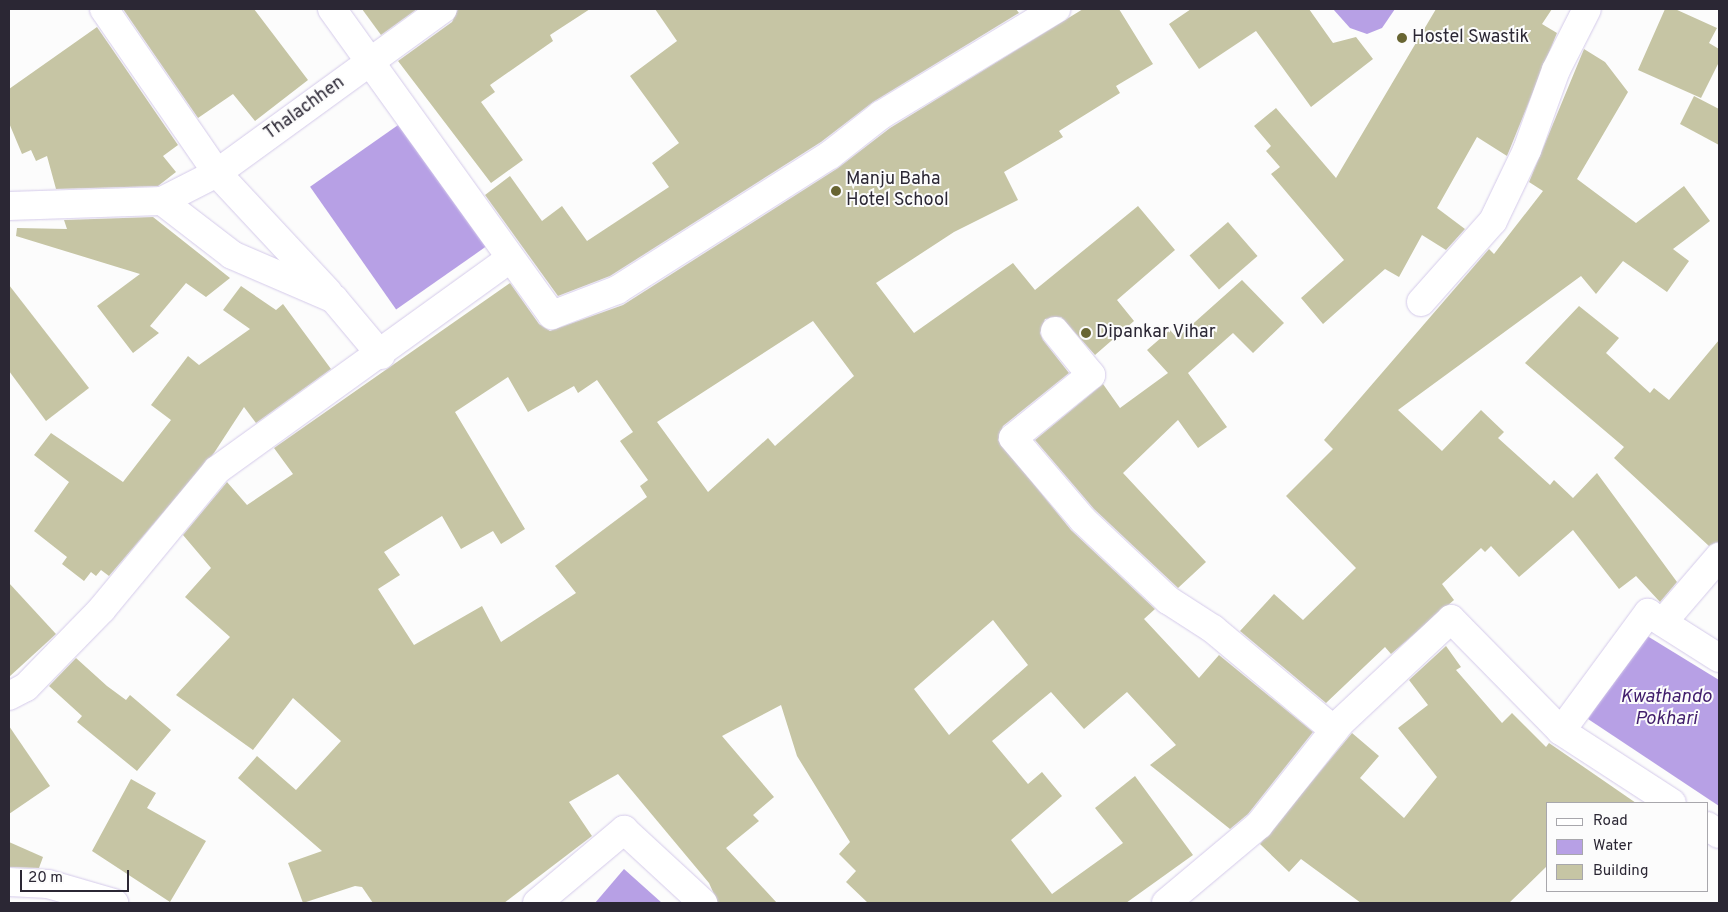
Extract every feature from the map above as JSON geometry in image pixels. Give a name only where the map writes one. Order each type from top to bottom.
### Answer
[{"type":"street","points":[[104,9],[217,173],[334,299],[381,355]]},
{"type":"street","points":[[332,9],[552,315],[617,290],[830,155],[882,115],[1056,9]]},
{"type":"street","name":"Thalachhen","points":[[162,201],[217,173],[443,9]]},
{"type":"street","points":[[1420,302],[1493,221],[1527,150],[1556,70],[1587,9]]},
{"type":"street","points":[[9,206],[162,201],[232,255],[334,299]]},
{"type":"street","points":[[9,696],[26,687],[102,609],[217,470],[381,355],[510,259]]},
{"type":"street","points":[[1055,331],[1091,375],[1013,438],[1082,520],[1168,600],[1213,629],[1334,730]]},
{"type":"street","points":[[1663,622],[1719,557]]},
{"type":"street","points":[[1561,731],[1648,613],[1719,658]]},
{"type":"street","points":[[1166,903],[1259,824],[1334,730],[1451,619],[1561,731],[1670,802]]},
{"type":"street","points":[[1708,827],[1719,834]]},
{"type":"street","points":[[537,903],[624,830],[703,903]]},
{"type":"street","points":[[9,882],[48,884],[114,903]]},
{"type":"water","points":[[1333,9],[1395,9],[1382,28],[1367,34],[1350,28]]},
{"type":"water","points":[[401,123],[487,246],[396,310],[310,187]]},
{"type":"water","name":"Kwathando Pokhari","points":[[1644,634],[1719,680],[1719,806],[1588,719]]},
{"type":"water","points":[[624,869],[662,903],[595,903]]},
{"type":"building","points":[[123,9],[254,9],[308,80],[255,121],[233,94],[198,118]]},
{"type":"building","points":[[362,9],[417,9],[381,35]]},
{"type":"building","points":[[458,9],[590,9],[550,35],[553,41],[490,85],[495,92],[481,102],[523,160],[491,183],[398,61],[452,22]]},
{"type":"building","points":[[655,9],[1016,9],[1019,13],[873,102],[821,142],[610,276],[558,296],[485,195],[510,176],[542,221],[562,206],[587,241],[669,187],[652,163],[679,143],[630,76],[677,41]]},
{"type":"building","points":[[1083,9],[1119,9],[1153,64],[1116,86],[1120,93],[1059,131],[1063,137],[1004,172],[1018,200],[954,232],[876,283],[914,333],[1013,263],[1035,290],[1138,206],[1175,250],[1117,300],[1134,321],[1095,355],[1061,317],[1045,319],[1040,333],[1043,340],[1069,373],[1003,426],[998,440],[1071,530],[1155,609],[1144,619],[1199,678],[1219,655],[1313,732],[1248,814],[1230,829],[1150,765],[1176,745],[1127,692],[1084,729],[1051,692],[992,741],[1028,784],[1042,772],[1062,796],[1011,840],[1052,894],[1123,843],[1095,808],[1135,776],[1193,855],[1126,903],[868,903],[846,882],[856,871],[839,854],[850,842],[797,756],[781,705],[722,736],[774,797],[753,815],[759,821],[726,848],[777,903],[718,903],[709,883],[618,774],[569,802],[592,836],[504,903],[373,903],[362,887],[355,886],[303,903],[288,863],[322,851],[238,778],[257,756],[296,790],[341,741],[293,698],[253,750],[176,695],[230,637],[185,597],[211,568],[183,535],[227,482],[247,505],[293,474],[274,448],[510,283],[539,324],[550,331],[623,305],[838,168],[890,128]],"holes":[[[813,321],[854,376],[775,446],[768,438],[708,492],[657,422]],[[508,377],[528,412],[574,386],[578,393],[597,380],[633,432],[620,441],[648,480],[640,486],[647,497],[555,566],[576,593],[501,642],[482,606],[414,645],[378,589],[400,575],[384,552],[442,516],[461,549],[493,531],[501,544],[525,529],[455,412]],[[993,620],[1028,665],[949,735],[914,689]]]},
{"type":"building","points":[[1191,9],[1309,9],[1333,43],[1356,37],[1373,59],[1311,107],[1256,31],[1199,69],[1169,24]]},
{"type":"building","points":[[1436,9],[1552,9],[1542,24],[1557,33],[1507,156],[1477,137],[1437,208],[1465,229],[1446,250],[1422,235],[1399,277],[1385,269],[1323,324],[1301,298],[1344,260],[1271,174],[1280,167],[1266,151],[1271,146],[1254,126],[1276,108],[1336,178]]},
{"type":"building","points":[[1665,9],[1675,9],[1717,28],[1709,43],[1719,49],[1719,62],[1701,98],[1638,70]]},
{"type":"building","points":[[97,27],[178,145],[163,156],[176,172],[158,186],[56,189],[47,156],[36,161],[31,150],[22,154],[9,123],[9,89]]},
{"type":"building","points":[[1584,49],[1605,62],[1628,92],[1577,179],[1636,223],[1684,186],[1710,221],[1673,249],[1689,261],[1667,292],[1623,261],[1596,294],[1581,276],[1398,410],[1442,451],[1481,410],[1504,432],[1498,438],[1550,485],[1554,480],[1573,498],[1597,473],[1677,582],[1660,602],[1636,576],[1619,589],[1573,530],[1519,577],[1491,546],[1485,552],[1481,548],[1442,584],[1454,600],[1391,654],[1385,647],[1326,703],[1240,631],[1274,594],[1303,620],[1356,568],[1286,496],[1333,449],[1324,440],[1489,249],[1494,254],[1543,191],[1529,182]]},
{"type":"building","points":[[1694,96],[1719,109],[1719,145],[1680,124]]},
{"type":"building","points":[[153,217],[230,278],[206,297],[186,283],[150,326],[159,333],[133,353],[97,306],[140,274],[16,236],[17,228],[67,229],[64,220]]},
{"type":"building","points":[[1228,222],[1258,256],[1219,289],[1190,255]]},
{"type":"building","points":[[1242,280],[1284,323],[1253,353],[1233,333],[1188,373],[1227,427],[1198,448],[1178,420],[1123,473],[1206,562],[1178,588],[1094,509],[1035,440],[1103,384],[1120,408],[1168,373],[1147,350],[1170,330],[1177,338]]},
{"type":"building","points":[[9,285],[89,388],[46,421],[9,371]]},
{"type":"building","points":[[241,286],[276,310],[283,304],[331,369],[256,423],[244,407],[214,453],[109,576],[101,570],[96,576],[91,572],[84,581],[62,564],[67,557],[34,531],[69,482],[34,455],[51,433],[123,482],[171,420],[151,405],[188,356],[199,365],[250,329],[223,310]]},
{"type":"building","points":[[1579,306],[1619,338],[1606,353],[1650,393],[1654,388],[1669,400],[1719,340],[1719,542],[1709,546],[1614,458],[1624,447],[1525,363]]},
{"type":"building","points":[[9,583],[56,634],[9,677]]},
{"type":"building","points":[[1446,646],[1461,667],[1456,670],[1502,723],[1512,713],[1546,747],[1549,743],[1635,802],[1546,802],[1546,867],[1509,903],[1361,903],[1301,859],[1289,872],[1260,844],[1352,733],[1379,756],[1360,778],[1404,818],[1437,777],[1398,728],[1428,705],[1409,680]]},
{"type":"building","points":[[76,658],[107,686],[126,700],[130,695],[171,730],[137,771],[77,722],[82,716],[49,686]]},
{"type":"building","points":[[9,726],[50,786],[9,814]]},
{"type":"building","points":[[131,779],[156,793],[147,808],[206,841],[170,902],[92,851]]},
{"type":"building","points":[[9,842],[43,857],[39,868],[9,867]]},
{"type":"place","name":"Hostel Swastik","points":[[1402,38]]},
{"type":"place","name":"Manju Baha Hotel School","points":[[836,191]]},
{"type":"place","name":"Dipankar Vihar","points":[[1086,333]]}]
